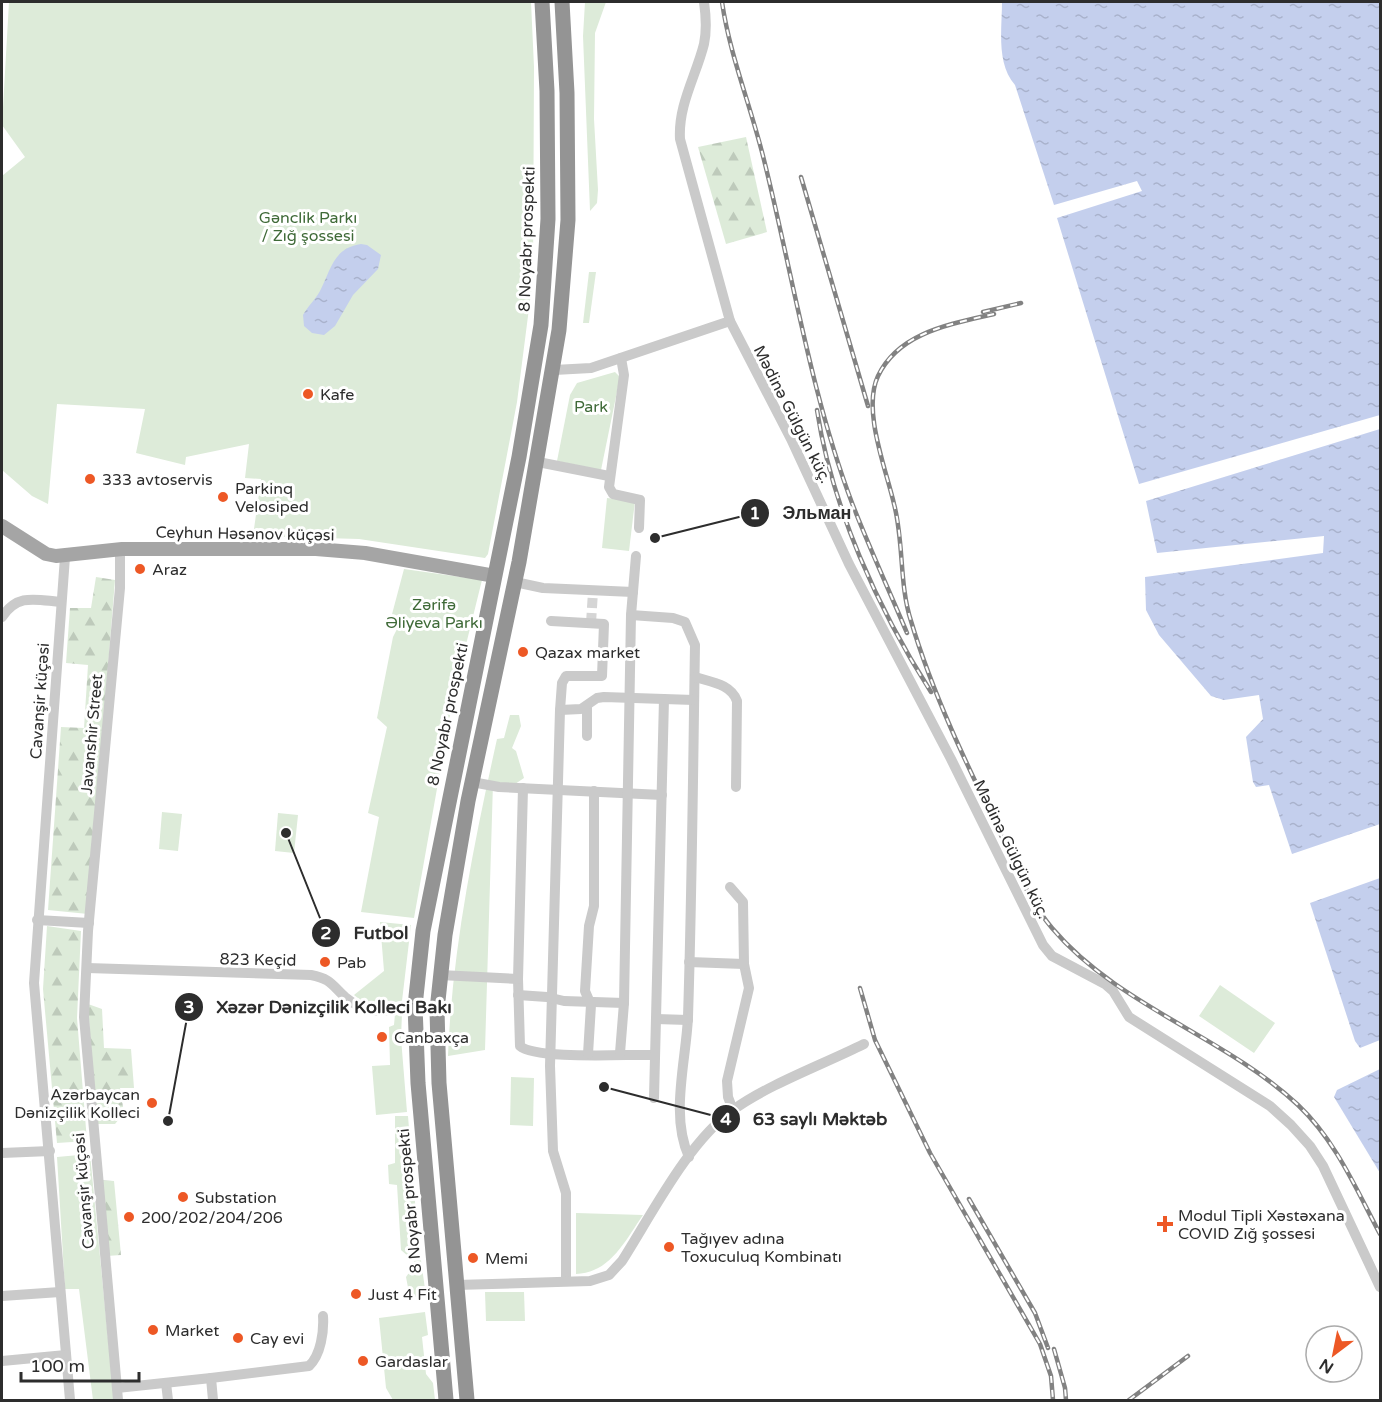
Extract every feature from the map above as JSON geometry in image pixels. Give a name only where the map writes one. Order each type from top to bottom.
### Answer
[{"type":"highway","name":"8 Noyabr prospekti","points":[[446,1401],[418,1083],[415,1006],[423,931],[495,576],[534,367],[544,284],[548,161],[542,2]]},
{"type":"highway","points":[[467,1401],[438,1074],[440,975],[472,782],[515,582],[554,370],[567,227],[567,93],[562,2]]},
{"type":"highway","points":[[495,576],[515,582]]},
{"type":"main road","name":"Ceyhun Həsənov küçəsi","points":[[2,526],[46,554],[65,557],[120,549],[336,550],[495,576]]},
{"type":"street","name":"Mədinə Gülgün küç.","points":[[704,2],[704,44],[683,105],[679,122],[680,139],[730,321],[790,439],[849,564],[885,628],[1043,945],[1062,963],[1105,984],[1113,991],[1129,1017],[1270,1106],[1292,1125],[1323,1166],[1380,1287]]},
{"type":"street","points":[[554,370],[579,371],[730,321]]},
{"type":"street","points":[[621,358],[624,375],[609,476],[610,492],[640,500],[639,528]]},
{"type":"street","points":[[538,462],[609,476]]},
{"type":"street","name":"Javanshir Street","points":[[89,923],[120,588],[120,549]]},
{"type":"street","points":[[620,1053],[624,1003],[631,615],[636,556]]},
{"type":"street","name":"Cavanşir küçəsi","points":[[65,557],[34,983],[70,1401]]},
{"type":"street","points":[[515,582],[543,588],[633,592]]},
{"type":"street","points":[[2,617],[9,606],[24,600],[61,602]]},
{"type":"street","points":[[631,615],[673,618],[685,622],[694,640],[688,1020],[681,1131],[689,1157]]},
{"type":"street","points":[[551,621],[604,624],[602,676],[566,676],[560,710],[556,790],[554,998],[551,1054],[553,1151],[566,1193],[566,1281]]},
{"type":"street","points":[[694,677],[726,687],[734,692],[737,702],[736,787]]},
{"type":"street","points":[[560,710],[587,707],[597,698],[694,700]]},
{"type":"street","points":[[654,1098],[664,699]]},
{"type":"street","points":[[587,707],[587,736]]},
{"type":"street","points":[[472,782],[523,788],[662,795]]},
{"type":"street","points":[[523,788],[518,979],[520,1046],[530,1052],[551,1054],[655,1055]]},
{"type":"street","points":[[588,1054],[589,1000],[585,990],[589,926],[594,906],[594,792]]},
{"type":"street","points":[[730,887],[743,902],[744,964],[749,984],[748,997],[727,1081],[728,1097],[733,1110]]},
{"type":"street","points":[[37,920],[89,923]]},
{"type":"street","name":"Cavanşir küçəsi","points":[[89,923],[84,1017],[118,1401]]},
{"type":"street","points":[[689,962],[744,964]]},
{"type":"street","name":"823 Keçid","points":[[87,968],[311,975],[330,980],[345,997],[365,1010],[384,1012],[415,1006]]},
{"type":"street","points":[[440,975],[518,979]]},
{"type":"street","points":[[518,995],[624,1003]]},
{"type":"street","points":[[656,1018],[688,1020]]},
{"type":"street","points":[[456,1285],[599,1280],[616,1269],[689,1157],[713,1127],[733,1110],[864,1044]]},
{"type":"street","points":[[2,1153],[50,1151]]},
{"type":"street","points":[[2,1296],[60,1292]]},
{"type":"street","points":[[117,1388],[309,1366],[315,1359],[324,1332],[323,1316]]},
{"type":"street","points":[[2,1360],[66,1355]]},
{"type":"street","points":[[211,1378],[213,1401]]},
{"type":"street","points":[[166,1383],[168,1401]]},
{"type":"green space","name":"Gənclik Parkı / Zığ şossesi","points":[[9,2],[531,2],[534,67],[533,277],[517,402],[488,554],[485,558],[359,539],[253,536],[261,479],[245,478],[249,444],[186,457],[185,465],[136,453],[145,409],[57,404],[48,504],[32,496],[2,470],[2,176],[25,157],[2,125]]},
{"type":"green space","points":[[585,2],[606,2],[595,33],[594,119],[598,190],[597,203],[590,211],[583,36]]},
{"type":"green space","points":[[746,137],[767,232],[726,244],[698,147]]},
{"type":"green space","points":[[589,272],[596,272],[589,323],[583,323]]},
{"type":"green space","name":"Park","points":[[615,372],[620,377],[601,470],[557,461],[570,395],[577,383]]},
{"type":"green space","points":[[607,498],[635,501],[629,551],[602,548]]},
{"type":"green space","name":"Zərifə Əliyeva Parkı","points":[[404,569],[482,580],[454,693],[414,918],[361,912],[379,817],[368,813],[387,727],[377,718],[393,637],[398,627],[391,618]]},
{"type":"green space","points":[[96,577],[115,580],[88,914],[48,910],[61,727],[84,728],[88,665],[66,663],[70,608],[91,608]]},
{"type":"green space","points":[[510,715],[519,715],[521,726],[512,748],[516,751],[524,778],[515,784],[493,783],[485,1050],[448,1056],[454,976],[472,857],[497,739],[504,738]]},
{"type":"green space","points":[[162,812],[182,814],[178,851],[159,849]]},
{"type":"green space","points":[[278,813],[298,815],[294,853],[275,851]]},
{"type":"green space","points":[[380,922],[411,925],[402,1001],[368,1006],[354,995],[384,971]]},
{"type":"green space","points":[[47,926],[81,931],[77,1018],[87,1141],[57,1143],[43,989]]},
{"type":"green space","points":[[1220,985],[1275,1023],[1254,1053],[1199,1016]]},
{"type":"green space","points":[[88,1004],[102,1009],[104,1048],[131,1049],[134,1088],[120,1088],[124,1113],[115,1124],[96,1124]]},
{"type":"green space","points":[[402,1013],[401,1038],[407,1112],[376,1115],[372,1066],[390,1065],[389,1027],[394,1025],[395,1014]]},
{"type":"green space","points":[[511,1077],[534,1078],[533,1126],[510,1125]]},
{"type":"green space","points":[[395,1116],[408,1116],[418,1239],[425,1289],[422,1295],[410,1298],[406,1277],[416,1263],[401,1250],[397,1185],[389,1184],[388,1165],[395,1163]]},
{"type":"green space","points":[[90,1154],[114,1400],[93,1400],[79,1289],[65,1289],[57,1157]]},
{"type":"green space","points":[[100,1180],[114,1181],[121,1255],[107,1256]]},
{"type":"green space","points":[[576,1213],[643,1215],[623,1245],[607,1262],[588,1272],[576,1274]]},
{"type":"green space","points":[[485,1292],[524,1292],[525,1321],[486,1321]]},
{"type":"green space","points":[[425,1312],[428,1335],[422,1337],[426,1374],[433,1383],[435,1400],[393,1400],[386,1388],[379,1318]]},
{"type":"water","points":[[1002,2],[1380,2],[1380,415],[1139,484],[1057,218],[1142,191],[1137,181],[1054,205],[1015,85],[1005,67],[1001,45]]},
{"type":"water","points":[[361,244],[367,245],[381,255],[378,269],[353,295],[335,326],[324,335],[312,333],[304,326],[303,315],[320,291],[334,261],[344,250]]},
{"type":"water","points":[[1380,429],[1380,824],[1292,854],[1269,785],[1256,787],[1253,782],[1246,737],[1263,719],[1259,695],[1224,700],[1211,696],[1159,635],[1146,610],[1145,577],[1323,553],[1324,536],[1157,553],[1146,501]]},
{"type":"water","points":[[1380,878],[1380,1040],[1360,1048],[1355,1041],[1310,903]]},
{"type":"water","points":[[1380,1069],[1380,1173],[1334,1097],[1337,1090]]},
{"type":"tunnel","points":[[591,623],[593,592]]},
{"type":"railway","points":[[722,2],[730,43],[765,164],[825,420],[852,503],[907,633]]},
{"type":"railway","points":[[801,177],[868,406]]},
{"type":"railway","points":[[983,312],[1021,303]]},
{"type":"railway","points":[[994,314],[944,326],[913,340],[887,361],[878,376],[874,390],[874,422],[897,518],[907,607],[940,703],[1024,883],[1036,907],[1052,928],[1078,955],[1108,979],[1238,1059],[1298,1105],[1334,1150],[1380,1234]]},
{"type":"railway","points":[[817,410],[834,484],[860,557],[893,627],[931,692]]},
{"type":"railway","points":[[860,988],[875,1040],[930,1153],[1040,1344],[1051,1376],[1053,1400]]},
{"type":"railway","points":[[969,1199],[1035,1313],[1048,1348]]},
{"type":"railway","points":[[1054,1349],[1066,1400]]},
{"type":"railway","points":[[1129,1400],[1188,1356]]},
{"type":"place","name":"Kafe","points":[[308,394]]},
{"type":"place","name":"333 avtoservis","points":[[90,479]]},
{"type":"place","name":"Parkinq Velosiped","points":[[223,497]]},
{"type":"place","name":"Эльман","points":[[655,538]]},
{"type":"place","name":"Araz","points":[[140,569]]},
{"type":"place","name":"Qazax market","points":[[523,652]]},
{"type":"place","name":"Futbol","points":[[286,833]]},
{"type":"place","name":"Pab","points":[[325,962]]},
{"type":"place","name":"Canbaxça","points":[[382,1037]]},
{"type":"place","name":"63 saylı Məktəb","points":[[604,1087]]},
{"type":"place","name":"Azərbaycan Dənizçilik Kolleci","points":[[152,1103]]},
{"type":"place","name":"Xəzər Dənizçilik Kolleci Bakı","points":[[168,1121]]},
{"type":"place","name":"Substation","points":[[183,1197]]},
{"type":"place","name":"200/202/204/206","points":[[129,1217]]},
{"type":"place","name":"Modul Tipli Xəstəxana COVID Zığ şossesi","points":[[1165,1224]]},
{"type":"place","name":"Tağıyev adına Toxuculuq Kombinatı","points":[[669,1247]]},
{"type":"place","name":"Memi","points":[[473,1258]]},
{"type":"place","name":"Just 4 Fit","points":[[356,1294]]},
{"type":"place","name":"Market","points":[[153,1330]]},
{"type":"place","name":"Cay evi","points":[[238,1338]]},
{"type":"place","name":"Gardaslar","points":[[363,1361]]}]
